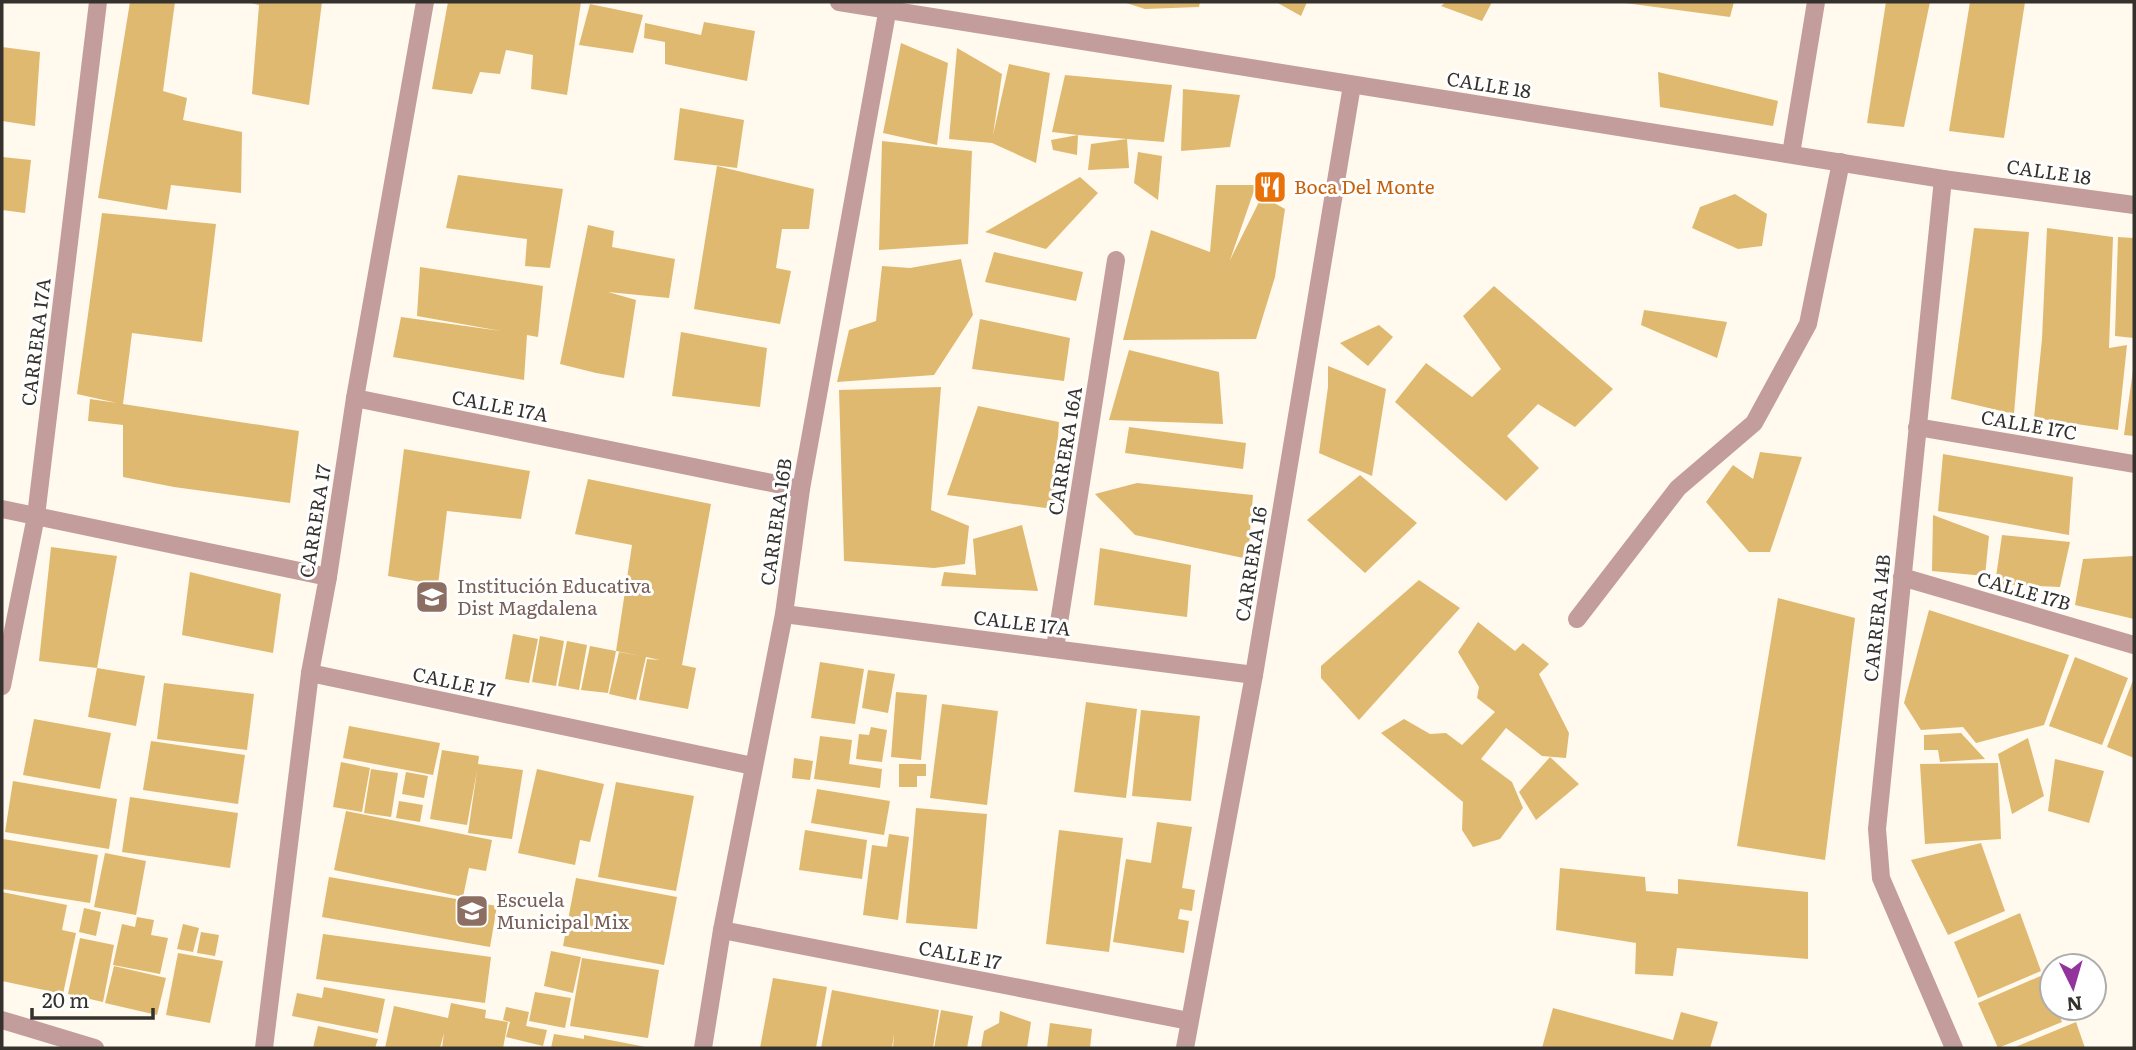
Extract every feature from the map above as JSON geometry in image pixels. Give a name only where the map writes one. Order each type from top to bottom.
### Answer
[{"type":"street","name":"CARRERA 17A","points":[[2,686],[36,516],[98,2]]},
{"type":"street","name":"CARRERA 17","points":[[264,1048],[310,673],[328,577],[355,398],[425,2]]},
{"type":"street","name":"CALLE 18","points":[[839,2],[888,5],[1352,85],[1943,179],[2134,205]]},
{"type":"street","points":[[1791,154],[1816,2]]},
{"type":"street","name":"CARRERA 16B","points":[[703,1048],[722,930],[784,614],[801,489],[888,5]]},
{"type":"street","name":"CARRERA 16","points":[[1185,1048],[1254,675],[1352,85]]},
{"type":"street","points":[[1577,619],[1678,488],[1754,423],[1808,324],[1841,162]]},
{"type":"street","name":"CARRERA 14B","points":[[1943,179],[1877,829],[1881,878],[1954,1048]]},
{"type":"street","name":"CARRERA 16A","points":[[1055,648],[1116,260]]},
{"type":"street","name":"CALLE 17A","points":[[355,398],[801,489]]},
{"type":"street","name":"CALLE 17C","points":[[1917,427],[2134,464]]},
{"type":"street","points":[[2,509],[328,577]]},
{"type":"street","name":"CALLE 17B","points":[[1902,577],[2134,645]]},
{"type":"street","name":"CALLE 17A","points":[[784,614],[1254,675]]},
{"type":"street","name":"CALLE 17","points":[[310,673],[753,766]]},
{"type":"street","name":"CALLE 17","points":[[722,930],[1189,1021]]},
{"type":"street","points":[[2,1020],[95,1048]]},
{"type":"building","points":[[130,2],[175,2],[163,91],[187,98],[183,120],[242,132],[241,193],[171,185],[167,210],[98,198]]},
{"type":"building","points":[[246,2],[322,2],[309,105],[252,94],[259,5]]},
{"type":"building","points":[[448,2],[581,2],[567,95],[531,89],[533,55],[506,50],[500,74],[480,72],[472,94],[432,89]]},
{"type":"building","points":[[1123,2],[1200,2],[1199,7],[1145,9]]},
{"type":"building","points":[[1276,2],[1307,2],[1301,16]]},
{"type":"building","points":[[1446,2],[1492,2],[1482,21],[1441,6]]},
{"type":"building","points":[[1625,2],[1734,2],[1730,17]]},
{"type":"building","points":[[1886,2],[1930,2],[1904,127],[1867,123]]},
{"type":"building","points":[[1970,2],[2025,2],[2004,138],[1949,131]]},
{"type":"building","points":[[590,4],[643,15],[633,53],[579,45]]},
{"type":"building","points":[[704,22],[755,31],[747,81],[665,64],[665,42],[644,38],[645,23],[701,35]]},
{"type":"building","points":[[901,43],[948,63],[937,145],[883,133]]},
{"type":"building","points":[[2,47],[40,52],[35,126],[2,121]]},
{"type":"building","points":[[957,48],[1002,74],[993,135],[1009,64],[1050,73],[1036,163],[992,143],[949,139]]},
{"type":"building","points":[[1658,72],[1778,101],[1773,126],[1660,107]]},
{"type":"building","points":[[1065,75],[1172,85],[1164,142],[1052,132]]},
{"type":"building","points":[[1183,89],[1240,95],[1230,147],[1181,151]]},
{"type":"building","points":[[680,108],[744,120],[737,168],[674,160]]},
{"type":"building","points":[[1078,135],[1077,155],[1053,150],[1051,140]]},
{"type":"building","points":[[1127,139],[1129,168],[1088,170],[1091,144]]},
{"type":"building","points":[[882,141],[972,151],[968,244],[879,250]]},
{"type":"building","points":[[1138,152],[1162,156],[1158,200],[1134,183]]},
{"type":"building","points":[[2,157],[31,160],[25,213],[2,210]]},
{"type":"building","points":[[717,166],[814,189],[809,229],[782,229],[776,268],[791,271],[780,324],[694,309]]},
{"type":"building","points":[[458,175],[563,189],[550,268],[525,266],[527,239],[446,228]]},
{"type":"building","points":[[1080,177],[1098,193],[1046,249],[985,232]]},
{"type":"building","points":[[1216,185],[1256,185],[1230,260],[1262,196],[1285,209],[1275,277],[1256,339],[1123,340],[1151,230],[1210,252]]},
{"type":"building","points":[[1735,194],[1767,214],[1762,246],[1738,249],[1692,228],[1700,207]]},
{"type":"building","points":[[102,213],[216,224],[202,342],[132,333],[123,404],[299,431],[290,503],[123,477],[123,425],[88,421],[90,399],[117,403],[77,394]]},
{"type":"building","points":[[588,225],[614,231],[612,247],[675,259],[669,298],[608,292],[636,300],[624,378],[560,364]]},
{"type":"building","points":[[1974,228],[2029,232],[2014,414],[1951,399]]},
{"type":"building","points":[[2047,228],[2113,237],[2109,348],[2127,345],[2118,430],[2034,418],[2042,339]]},
{"type":"building","points":[[2118,237],[2134,238],[2134,338],[2115,336]]},
{"type":"building","points":[[994,252],[1083,272],[1076,301],[985,282]]},
{"type":"building","points":[[961,259],[973,315],[934,375],[837,382],[849,330],[876,321],[882,266],[910,268]]},
{"type":"building","points":[[420,267],[543,286],[538,337],[527,335],[524,380],[393,357],[401,317],[501,331],[417,316]]},
{"type":"building","points":[[1494,286],[1613,389],[1575,427],[1538,404],[1507,436],[1539,468],[1506,501],[1395,402],[1426,363],[1472,397],[1501,369],[1463,316]]},
{"type":"building","points":[[1644,310],[1727,322],[1717,358],[1641,325]]},
{"type":"building","points":[[980,319],[1070,338],[1064,381],[972,369]]},
{"type":"building","points":[[1379,325],[1393,337],[1368,366],[1340,343]]},
{"type":"building","points":[[681,332],[767,348],[760,407],[672,396]]},
{"type":"building","points":[[1129,350],[1219,372],[1223,424],[1109,420]]},
{"type":"building","points":[[1328,366],[1386,389],[1372,476],[1319,453],[1328,387]]},
{"type":"building","points":[[2134,370],[2134,436],[2124,435]]},
{"type":"building","points":[[941,387],[931,510],[969,526],[965,564],[934,568],[844,561],[839,390]]},
{"type":"building","points":[[978,406],[1059,422],[1053,509],[947,495]]},
{"type":"building","points":[[1129,427],[1246,443],[1243,469],[1125,453]]},
{"type":"building","points":[[404,449],[530,471],[521,519],[447,511],[438,585],[388,576]]},
{"type":"building","points":[[1760,452],[1802,457],[1770,552],[1749,552],[1706,502],[1733,465],[1753,479]]},
{"type":"building","points":[[1943,454],[2073,477],[2069,535],[1938,511]]},
{"type":"building","points":[[1360,475],[1417,523],[1365,573],[1307,520]]},
{"type":"building","points":[[588,479],[711,504],[682,665],[696,668],[688,709],[639,700],[647,659],[660,660],[646,657],[636,700],[609,694],[619,652],[641,656],[616,651],[632,545],[575,534]]},
{"type":"building","points":[[1137,483],[1253,495],[1248,559],[1135,535],[1095,494]]},
{"type":"building","points":[[1933,515],[1989,536],[1985,576],[1932,571]]},
{"type":"building","points":[[1022,525],[1038,591],[941,586],[944,572],[976,575],[973,539]]},
{"type":"building","points":[[2002,535],[2070,542],[2060,587],[1995,584]]},
{"type":"building","points":[[51,547],[117,556],[97,668],[39,661]]},
{"type":"building","points":[[1100,548],[1191,565],[1187,617],[1094,605]]},
{"type":"building","points":[[2134,556],[2134,619],[2075,605],[2083,559]]},
{"type":"building","points":[[190,572],[281,594],[273,653],[182,635]]},
{"type":"building","points":[[1419,580],[1460,608],[1359,720],[1321,678],[1321,666]]},
{"type":"building","points":[[1778,598],[1855,618],[1825,860],[1737,846]]},
{"type":"building","points":[[1929,610],[2069,655],[2044,725],[1976,743],[1963,727],[1921,730],[1904,703]]},
{"type":"building","points":[[1478,622],[1515,651],[1523,643],[1549,664],[1539,674],[1569,733],[1566,758],[1542,756],[1506,728],[1481,759],[1512,782],[1523,808],[1500,839],[1473,847],[1462,830],[1463,802],[1381,733],[1404,719],[1430,734],[1446,733],[1462,745],[1495,712],[1477,698],[1479,687],[1458,652]]},
{"type":"building","points":[[513,634],[538,639],[529,683],[505,679]]},
{"type":"building","points":[[540,636],[564,641],[556,686],[532,682]]},
{"type":"building","points":[[567,641],[587,645],[579,690],[558,686]]},
{"type":"building","points":[[590,646],[616,651],[608,693],[581,690]]},
{"type":"building","points":[[2075,657],[2128,678],[2102,745],[2049,726]]},
{"type":"building","points":[[820,662],[864,669],[855,724],[811,718]]},
{"type":"building","points":[[97,668],[145,676],[136,726],[88,717]]},
{"type":"building","points":[[868,670],[895,674],[888,713],[862,708]]},
{"type":"building","points":[[2134,678],[2134,758],[2107,747]]},
{"type":"building","points":[[164,683],[254,694],[247,750],[157,739]]},
{"type":"building","points":[[896,692],[927,695],[921,760],[891,757]]},
{"type":"building","points":[[1086,702],[1137,709],[1126,798],[1074,792]]},
{"type":"building","points":[[942,704],[998,711],[987,805],[930,798]]},
{"type":"building","points":[[1141,710],[1200,716],[1191,801],[1132,796]]},
{"type":"building","points":[[34,719],[111,733],[100,789],[23,775]]},
{"type":"building","points":[[349,726],[440,743],[433,775],[343,758]]},
{"type":"building","points":[[871,727],[887,730],[882,762],[856,759],[859,734],[869,735]]},
{"type":"building","points":[[1961,733],[1985,759],[1940,762],[1938,750],[1924,750],[1924,735]]},
{"type":"building","points":[[820,736],[852,740],[849,764],[882,769],[880,788],[814,779]]},
{"type":"building","points":[[2028,738],[2044,796],[2012,814],[1998,754]]},
{"type":"building","points":[[151,741],[245,755],[238,804],[143,790]]},
{"type":"building","points":[[442,750],[479,756],[478,764],[523,770],[512,839],[468,833],[477,771],[467,825],[430,819]]},
{"type":"building","points":[[1550,757],[1579,784],[1536,820],[1519,792]]},
{"type":"building","points":[[794,758],[813,761],[810,780],[792,778]]},
{"type":"building","points":[[2055,759],[2104,771],[2089,823],[2048,811]]},
{"type":"building","points":[[341,762],[370,768],[362,812],[333,807]]},
{"type":"building","points":[[1998,763],[2001,839],[1925,844],[1920,764]]},
{"type":"building","points":[[899,764],[926,764],[926,776],[917,776],[917,787],[899,787]]},
{"type":"building","points":[[371,769],[398,773],[391,817],[364,813]]},
{"type":"building","points":[[537,769],[604,784],[590,842],[580,840],[575,865],[518,853]]},
{"type":"building","points":[[406,772],[428,776],[424,798],[402,794]]},
{"type":"building","points":[[13,781],[117,799],[109,849],[5,832]]},
{"type":"building","points":[[616,782],[694,796],[676,891],[598,877]]},
{"type":"building","points":[[817,789],[890,801],[884,835],[811,823]]},
{"type":"building","points":[[130,797],[238,813],[230,868],[122,852]]},
{"type":"building","points":[[399,801],[423,805],[420,822],[396,818]]},
{"type":"building","points":[[916,808],[987,814],[977,929],[906,923]]},
{"type":"building","points":[[346,811],[492,840],[486,871],[469,868],[463,897],[334,870]]},
{"type":"building","points":[[1157,822],[1192,827],[1182,888],[1195,890],[1192,911],[1180,909],[1178,919],[1189,921],[1184,953],[1113,942],[1126,859],[1151,863]]},
{"type":"building","points":[[805,830],[867,840],[862,879],[799,870]]},
{"type":"building","points":[[1059,830],[1123,838],[1109,952],[1046,944]]},
{"type":"building","points":[[889,834],[909,837],[898,920],[863,915],[872,845],[887,847]]},
{"type":"building","points":[[3,839],[98,855],[90,903],[2,889]]},
{"type":"building","points":[[1981,843],[2005,911],[1948,935],[1911,860]]},
{"type":"building","points":[[105,853],[146,861],[136,915],[94,907]]},
{"type":"building","points":[[1560,868],[1645,877],[1646,891],[1678,894],[1678,879],[1808,892],[1808,959],[1677,948],[1673,976],[1635,974],[1636,943],[1556,930]]},
{"type":"building","points":[[329,877],[497,906],[490,947],[322,917]]},
{"type":"building","points":[[576,878],[677,897],[664,965],[563,946]]},
{"type":"building","points":[[2,892],[67,905],[62,930],[76,933],[63,994],[2,981]]},
{"type":"building","points":[[84,908],[101,912],[96,936],[79,932]]},
{"type":"building","points":[[2020,913],[2038,963],[2038,972],[1978,998],[1954,942]]},
{"type":"building","points":[[137,917],[154,920],[151,935],[168,938],[160,974],[113,965],[122,924],[135,927]]},
{"type":"building","points":[[183,924],[199,928],[193,952],[177,949]]},
{"type":"building","points":[[201,932],[219,935],[215,956],[197,953]]},
{"type":"building","points":[[323,934],[491,957],[485,1003],[316,979]]},
{"type":"building","points":[[80,938],[114,945],[103,1002],[68,994]]},
{"type":"building","points":[[551,951],[581,957],[573,993],[544,986]]},
{"type":"building","points":[[178,953],[223,961],[210,1023],[166,1015]]},
{"type":"building","points":[[582,958],[659,970],[648,1038],[570,1026]]},
{"type":"building","points":[[114,966],[166,978],[157,1015],[105,1003]]},
{"type":"building","points":[[2038,977],[2038,1022],[2062,1022],[1998,1048],[1978,1003]]},
{"type":"building","points":[[773,978],[827,987],[816,1048],[760,1048]]},
{"type":"building","points":[[324,987],[385,999],[378,1033],[292,1016],[297,993],[322,998]]},
{"type":"building","points":[[832,990],[939,1010],[933,1048],[893,1048],[894,1034],[892,1048],[821,1048]]},
{"type":"building","points":[[535,992],[571,998],[565,1028],[529,1021]]},
{"type":"building","points":[[451,1003],[486,1010],[485,1018],[508,1022],[503,1048],[442,1048],[444,1033],[440,1048],[385,1048],[394,1006],[448,1018]]},
{"type":"building","points":[[506,1007],[529,1012],[526,1026],[547,1030],[543,1046],[506,1037],[510,1022],[503,1020]]},
{"type":"building","points":[[1553,1008],[1673,1040],[1681,1012],[1718,1022],[1710,1048],[1542,1048]]},
{"type":"building","points":[[941,1010],[973,1016],[967,1048],[934,1048]]},
{"type":"building","points":[[1000,1011],[1031,1022],[1027,1048],[981,1048],[984,1031],[999,1023]]},
{"type":"building","points":[[2076,1022],[2085,1048],[2013,1048]]},
{"type":"building","points":[[1050,1023],[1092,1029],[1090,1048],[1047,1048]]},
{"type":"building","points":[[318,1026],[378,1039],[375,1048],[313,1048]]},
{"type":"building","points":[[554,1034],[584,1039],[584,1035],[651,1048],[551,1048]]},
{"type":"place","name":"Boca Del Monte","points":[[1270,187]]},
{"type":"place","name":"Institución Educativa Dist Magdalena","points":[[432,597]]},
{"type":"place","name":"Escuela Municipal Mix","points":[[472,911]]}]
